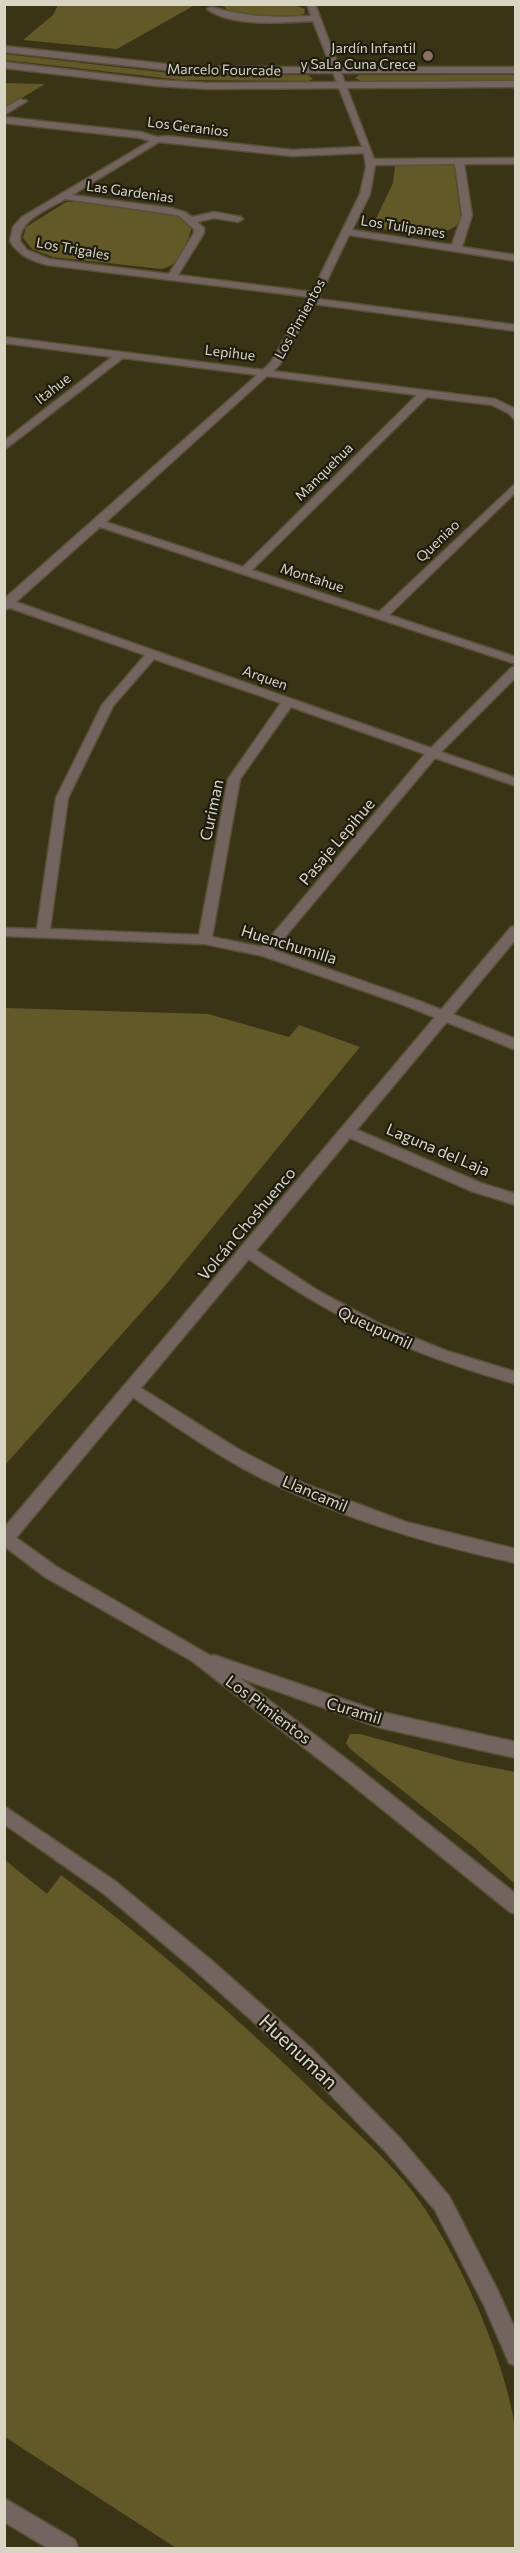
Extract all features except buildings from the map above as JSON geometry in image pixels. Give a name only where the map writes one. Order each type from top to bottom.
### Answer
[{"type":"street","name":"Los Pimientos","points":[[6,604],[266,373],[281,356],[313,298],[369,182],[370,162],[368,150],[311,4]]},
{"type":"street","points":[[211,9],[234,18],[254,21],[316,18]]},
{"type":"street","name":"Marcelo Fourcade","points":[[4,49],[193,70],[516,70]]},
{"type":"street","name":"Marcelo Fourcade","points":[[4,64],[189,85],[516,84]]},
{"type":"street","points":[[4,112],[23,101]]},
{"type":"street","name":"Los Geranios","points":[[4,120],[141,135],[157,140],[167,139],[291,153],[368,150]]},
{"type":"street","name":"Los Trigales","points":[[157,140],[18,223],[12,236],[16,247],[29,256],[48,262],[172,277],[516,328]]},
{"type":"street","name":"Los Tulipanes","points":[[456,249],[466,215],[459,161]]},
{"type":"street","points":[[370,162],[516,161]]},
{"type":"street","name":"Las Gardenias","points":[[62,196],[171,211],[192,220],[199,228],[199,233],[172,277]]},
{"type":"street","name":"Las Gardenias","points":[[192,220],[214,215],[238,219]]},
{"type":"street","name":"Los Tulipanes","points":[[346,232],[516,258]]},
{"type":"street","points":[[4,249],[16,247]]},
{"type":"street","name":"Lepihue","points":[[4,340],[495,402],[512,411],[516,418]]},
{"type":"street","name":"Itahue","points":[[4,447],[121,355]]},
{"type":"street","name":"Manquehua","points":[[245,572],[424,394]]},
{"type":"street","name":"Queniao","points":[[381,616],[516,486]]},
{"type":"street","name":"Montahue","points":[[99,523],[516,661]]},
{"type":"street","name":"Arquen","points":[[6,604],[516,782]]},
{"type":"street","points":[[43,933],[62,798],[108,705],[152,654]]},
{"type":"street","points":[[434,753],[516,670]]},
{"type":"street","name":"Curiman","points":[[205,940],[234,779],[288,702]]},
{"type":"street","name":"Pasaje Lepihue","points":[[265,952],[434,753]]},
{"type":"street","name":"Volcán Choshuenco","points":[[5,1538],[133,1389],[516,930]]},
{"type":"street","name":"Huenchumilla","points":[[4,932],[205,940],[265,952],[409,1002],[516,1046]]},
{"type":"street","name":"Laguna del Laja","points":[[348,1131],[476,1187],[516,1200]]},
{"type":"street","name":"Queupumil","points":[[248,1251],[301,1289],[374,1330],[470,1366],[516,1378]]},
{"type":"street","name":"Llancamil","points":[[133,1389],[233,1455],[297,1487],[406,1529],[516,1556]]},
{"type":"street","name":"Los Pimientos","points":[[5,1538],[51,1572],[198,1656],[352,1774],[516,1906]]},
{"type":"street","name":"Curamil","points":[[198,1656],[381,1720],[516,1750]]},
{"type":"street","name":"Huenuman","points":[[4,1814],[109,1887],[204,1966],[305,2055],[393,2145],[442,2203],[491,2298],[516,2356]]},
{"type":"street","points":[[4,2509],[67,2548]]},
{"type":"shaded area","points":[[58,4],[195,5],[117,49],[23,40],[53,15]]},
{"type":"shaded area","points":[[222,5],[295,5],[305,9],[304,14],[294,17],[265,19],[226,13],[226,8]]},
{"type":"shaded area","points":[[5,54],[195,76],[308,75],[313,79],[308,81],[182,80],[5,60]]},
{"type":"shaded area","points":[[359,75],[515,75],[516,80],[361,81],[355,78]]},
{"type":"shaded area","points":[[5,83],[45,84],[5,108]]},
{"type":"shaded area","points":[[395,165],[454,165],[461,221],[442,233],[431,235],[406,234],[372,227],[393,183]]},
{"type":"shaded area","points":[[66,202],[177,216],[192,227],[178,259],[168,267],[161,269],[53,257],[32,249],[23,238],[26,227]]},
{"type":"shaded area","points":[[5,1008],[208,1014],[289,1037],[299,1025],[360,1047],[163,1288],[5,1465]]},
{"type":"shaded area","points":[[350,1734],[360,1734],[459,1761],[515,1772],[515,1884],[475,1848],[350,1749],[346,1743]]},
{"type":"shaded area","points":[[5,1860],[47,1894],[61,1875],[159,1952],[252,2034],[359,2134],[393,2168],[421,2203],[457,2263],[473,2297],[500,2365],[509,2397],[516,2436],[515,2548],[176,2548],[5,2437]]},
{"type":"place","name":"Jardín Infantil y SaLa Cuna Crece","points":[[428,56]]}]
